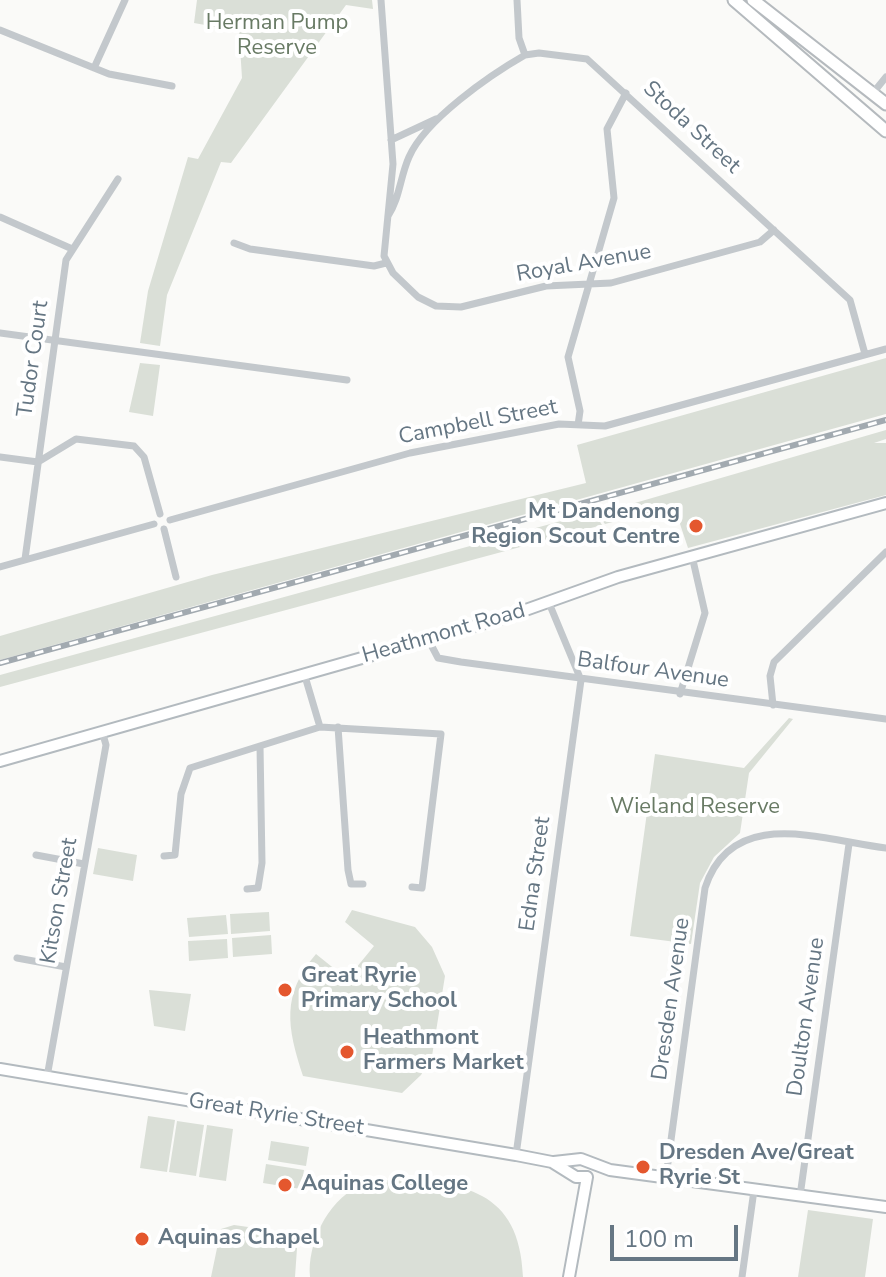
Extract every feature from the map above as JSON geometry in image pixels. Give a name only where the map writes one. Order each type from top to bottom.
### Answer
[{"type":"main road","points":[[734,0],[886,131]]},
{"type":"main road","points":[[753,0],[886,104]]},
{"type":"main road","points":[[860,110],[873,93]]},
{"type":"street","points":[[94,68],[125,0]]},
{"type":"street","points":[[234,243],[250,249],[365,265],[386,263],[391,140],[381,0]]},
{"type":"street","points":[[391,140],[441,117],[525,55],[519,38],[517,0]]},
{"type":"street","points":[[768,0],[777,21]]},
{"type":"street","points":[[0,30],[126,79],[172,86]]},
{"type":"street","name":"Stoda Street","points":[[525,55],[539,53],[587,59],[626,93],[850,300],[865,354]]},
{"type":"street","points":[[873,93],[886,77]]},
{"type":"street","points":[[578,425],[580,411],[568,357],[614,198],[607,129],[626,93]]},
{"type":"street","points":[[388,216],[395,204],[409,157],[441,117]]},
{"type":"street","name":"Tudor Court","points":[[25,559],[70,248],[118,179]]},
{"type":"street","points":[[0,217],[70,248]]},
{"type":"street","name":"Royal Avenue","points":[[386,263],[411,292],[447,307],[483,303],[546,286],[611,283],[760,242],[774,230]]},
{"type":"street","points":[[0,333],[347,380]]},
{"type":"street","name":"Campbell Street","points":[[170,520],[410,453],[559,424],[589,428],[605,426],[886,349]]},
{"type":"street","points":[[0,457],[38,462],[76,439],[134,446],[144,457],[160,514],[170,520],[164,529],[176,577]]},
{"type":"street","name":"Heathmont Road","points":[[0,761],[549,603],[618,577],[886,503]]},
{"type":"street","points":[[154,524],[160,514]]},
{"type":"street","points":[[0,567],[154,524],[164,529]]},
{"type":"street","points":[[773,705],[770,676],[774,662],[886,552]]},
{"type":"street","points":[[680,694],[705,613],[692,556]]},
{"type":"street","points":[[549,603],[581,680]]},
{"type":"street","name":"Balfour Avenue","points":[[428,639],[438,658],[680,694],[886,719]]},
{"type":"street","points":[[304,673],[320,727]]},
{"type":"street","name":"Edna Street","points":[[516,1155],[581,680]]},
{"type":"street","points":[[164,856],[175,855],[181,794],[190,768],[320,727],[441,734],[426,888],[412,887]]},
{"type":"street","points":[[338,727],[348,870],[351,884],[363,884]]},
{"type":"street","name":"Kitson Street","points":[[47,1077],[106,745],[102,731]]},
{"type":"street","points":[[258,888],[262,863],[260,746]]},
{"type":"street","name":"Dresden Avenue","points":[[666,1177],[705,888],[722,854],[742,840],[758,835],[786,834],[849,844]]},
{"type":"street","points":[[849,844],[886,848]]},
{"type":"street","name":"Doulton Avenue","points":[[800,1196],[849,844]]},
{"type":"street","points":[[36,855],[84,864]]},
{"type":"street","points":[[247,889],[268,889]]},
{"type":"street","points":[[17,958],[66,967]]},
{"type":"street","name":"Great Ryrie Street","points":[[0,1069],[552,1162],[583,1161],[610,1170],[886,1207]]},
{"type":"street","points":[[569,1277],[579,1210],[588,1176],[583,1161],[572,1164],[579,1210]]},
{"type":"street","name":"Great Ryrie Street","points":[[552,1162],[572,1174],[588,1176],[610,1170]]},
{"type":"street","points":[[742,1277],[754,1190]]},
{"type":"green space","name":"Herman Pump Reserve","points":[[197,0],[372,0],[373,9],[346,5],[231,163],[221,162],[167,295],[160,346],[140,343],[148,291],[188,157],[198,159],[242,78],[239,31],[194,23]]},
{"type":"green space","points":[[886,358],[886,414],[0,660],[0,636],[212,575],[586,483],[577,445]]},
{"type":"green space","points":[[140,363],[160,365],[153,416],[129,412]]},
{"type":"green space","points":[[886,430],[886,439],[874,443],[886,443],[886,495],[688,548],[674,506],[605,524],[597,514]]},
{"type":"green space","points":[[594,512],[602,525],[0,687],[0,675]]},
{"type":"green space","name":"Wieland Reserve","points":[[789,718],[793,719],[749,773],[740,833],[714,857],[700,883],[691,944],[630,936],[655,754],[744,768]]},
{"type":"green space","points":[[98,848],[137,855],[133,881],[93,874]]},
{"type":"green space","points":[[352,910],[415,927],[432,947],[445,976],[432,1056],[421,1075],[402,1093],[303,1076],[293,1042],[292,998],[297,983],[316,954],[347,979],[374,946],[345,922]]},
{"type":"green space","points":[[269,912],[270,931],[231,934],[230,914]]},
{"type":"green space","points":[[226,915],[228,934],[189,937],[187,918]]},
{"type":"green space","points":[[271,935],[272,954],[233,957],[232,938]]},
{"type":"green space","points":[[227,939],[228,958],[189,961],[188,941]]},
{"type":"green space","points":[[149,990],[191,994],[185,1031],[154,1026]]},
{"type":"green space","points":[[148,1116],[175,1120],[167,1172],[140,1168]]},
{"type":"green space","points":[[177,1121],[204,1125],[196,1176],[169,1172]]},
{"type":"green space","points":[[207,1125],[233,1129],[226,1181],[199,1177]]},
{"type":"green space","points":[[271,1141],[309,1147],[306,1166],[268,1160]]},
{"type":"green space","points":[[266,1164],[304,1170],[301,1189],[263,1183]]},
{"type":"green space","points":[[389,1180],[441,1183],[483,1196],[499,1208],[511,1225],[519,1248],[523,1277],[310,1277],[312,1251],[328,1213],[337,1202],[358,1187]]},
{"type":"green space","points":[[808,1210],[873,1219],[865,1277],[798,1277]]},
{"type":"green space","points":[[234,1225],[298,1234],[295,1277],[211,1277],[221,1229]]},
{"type":"railway","points":[[0,663],[886,420]]},
{"type":"place","name":"Mt Dandenong Region Scout Centre","points":[[696,526]]},
{"type":"place","name":"Great Ryrie Primary School","points":[[285,990]]},
{"type":"place","name":"Heathmont Farmers Market","points":[[347,1052]]},
{"type":"place","name":"Dresden Ave/Great Ryrie St","points":[[643,1167]]},
{"type":"place","name":"Aquinas College","points":[[285,1185]]},
{"type":"place","name":"Aquinas Chapel","points":[[142,1239]]}]
